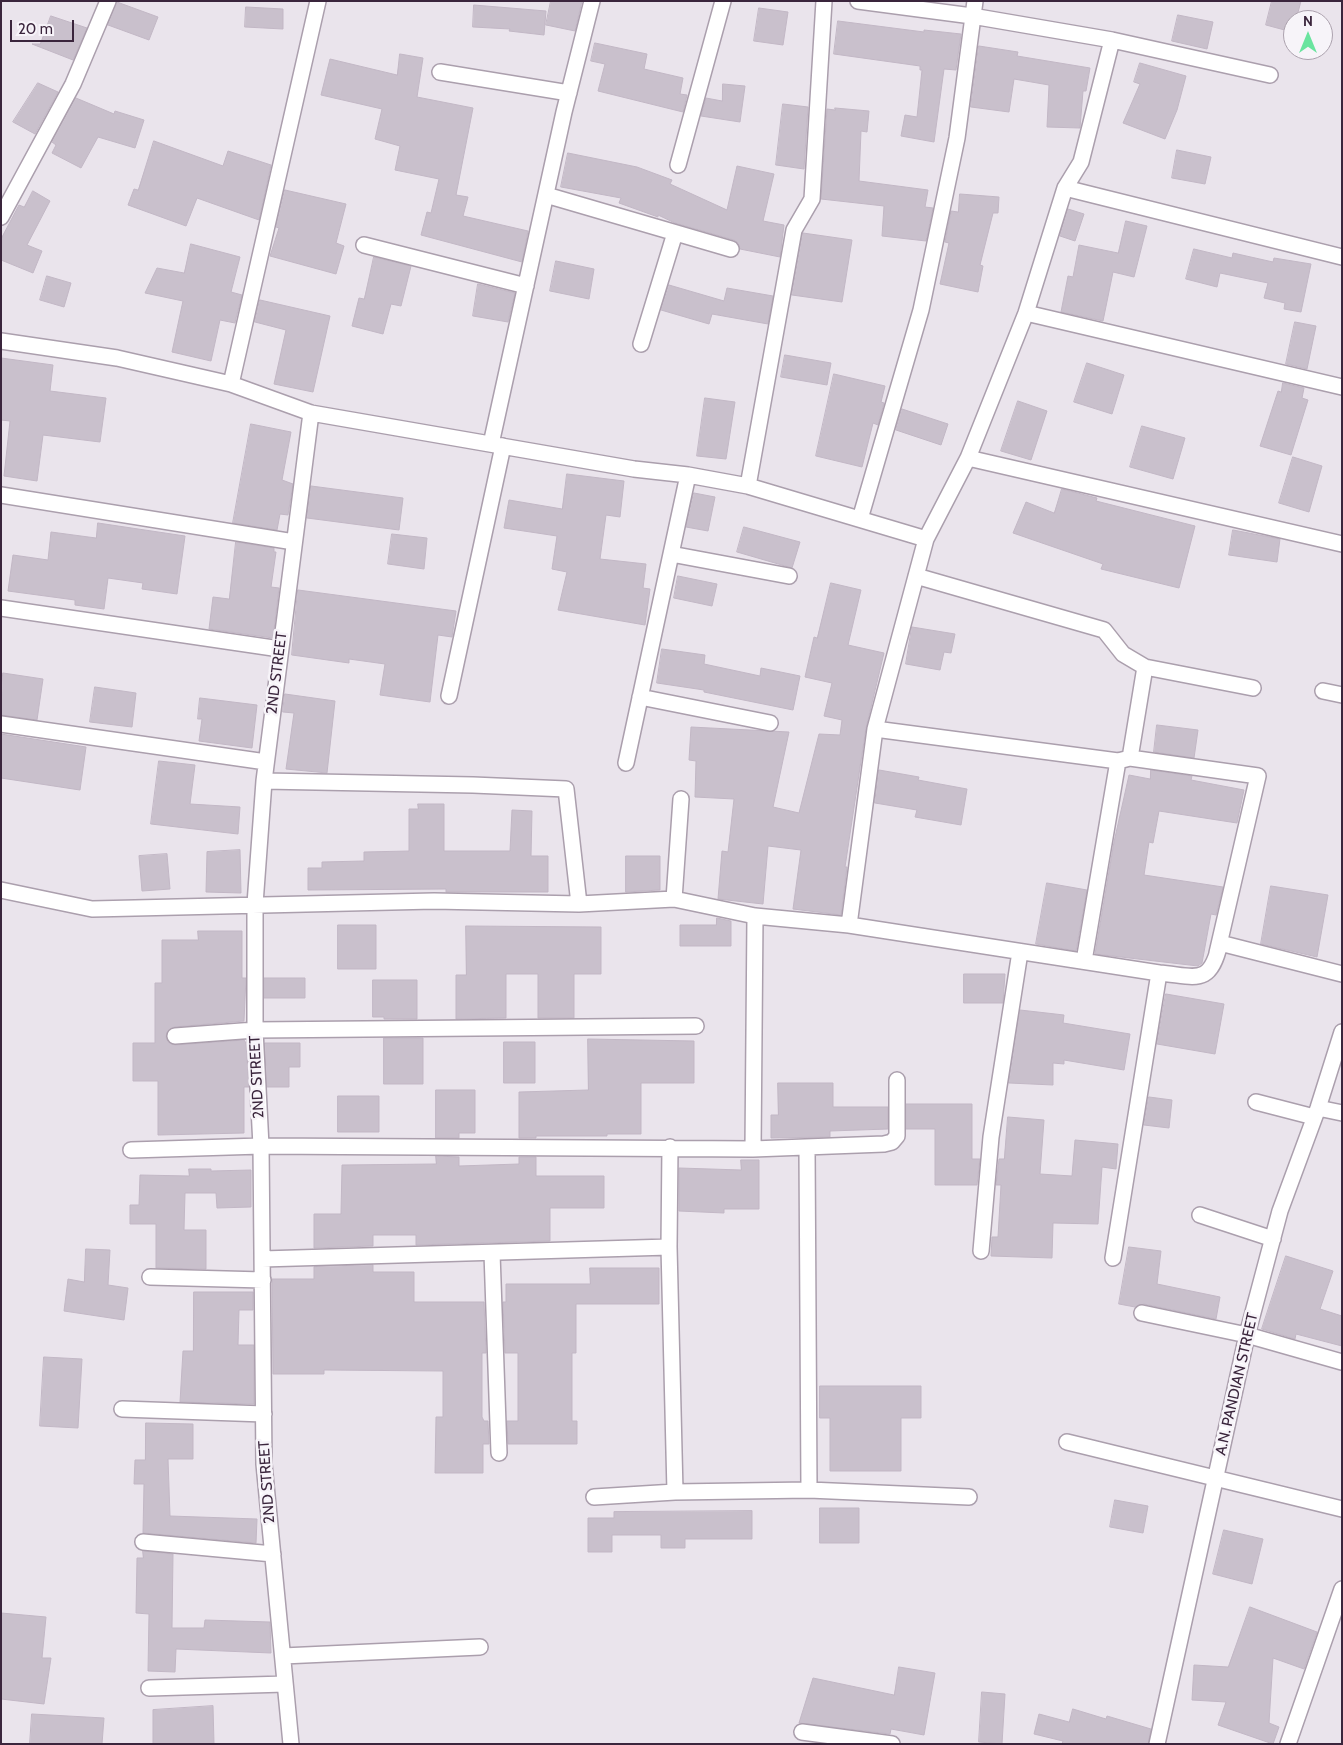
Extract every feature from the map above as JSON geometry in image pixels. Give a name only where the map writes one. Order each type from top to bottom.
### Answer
[{"type":"street","points":[[1,217],[73,84],[108,1]]},
{"type":"street","points":[[231,384],[318,1]]},
{"type":"street","points":[[449,696],[526,286],[569,92],[592,1]]},
{"type":"street","points":[[678,165],[723,1]]},
{"type":"street","points":[[748,486],[794,230],[812,199],[824,1]]},
{"type":"street","points":[[858,1],[974,9],[1270,75]]},
{"type":"street","points":[[860,519],[921,310],[957,138],[974,9]]},
{"type":"street","points":[[849,925],[875,729],[926,539],[968,458],[1026,313],[1065,188],[1081,162],[1112,40]]},
{"type":"street","points":[[440,72],[569,92]]},
{"type":"street","points":[[1065,188],[1342,257]]},
{"type":"street","points":[[546,195],[731,249]]},
{"type":"street","points":[[642,344],[675,233]]},
{"type":"street","points":[[364,245],[526,286]]},
{"type":"street","points":[[1026,313],[1342,387]]},
{"type":"street","points":[[1,341],[118,358],[231,384],[311,413],[634,469],[688,475],[748,486],[926,539]]},
{"type":"street","name":"2ND STREET","points":[[291,1744],[264,1464],[261,1146],[255,1030],[255,904],[266,762],[311,413]]},
{"type":"street","points":[[968,458],[1342,544]]},
{"type":"street","points":[[626,763],[688,475]]},
{"type":"street","points":[[1,495],[294,542]]},
{"type":"street","points":[[671,554],[789,576]]},
{"type":"street","points":[[916,576],[1104,630],[1123,654],[1145,667],[1253,688]]},
{"type":"street","points":[[1,608],[280,649]]},
{"type":"street","points":[[1084,962],[1124,760],[1145,667]]},
{"type":"street","points":[[1323,692],[1342,695]]},
{"type":"street","points":[[640,697],[770,723]]},
{"type":"street","points":[[1,724],[266,762]]},
{"type":"street","points":[[875,729],[1258,776],[1217,953]]},
{"type":"street","points":[[264,781],[473,785],[566,789],[579,904]]},
{"type":"street","points":[[674,898],[680,799]]},
{"type":"street","points":[[1,890],[92,909],[434,901],[579,904],[674,898],[755,916],[849,925],[1158,973],[1199,976],[1207,973],[1211,970],[1220,943],[1342,974]]},
{"type":"street","points":[[753,1149],[755,916]]},
{"type":"street","points":[[981,1251],[991,1137],[1020,952]]},
{"type":"street","points":[[1113,1258],[1158,973]]},
{"type":"street","points":[[175,1036],[255,1030],[696,1026]]},
{"type":"street","name":"A.N. PANDIAN STREET","points":[[1157,1744],[1247,1335],[1280,1211],[1316,1112],[1342,1032]]},
{"type":"street","points":[[130,1150],[261,1146],[753,1149],[884,1144],[892,1142],[897,1136],[897,1080]]},
{"type":"street","points":[[1256,1102],[1316,1112],[1342,1113]]},
{"type":"street","points":[[670,1148],[668,1248],[675,1492]]},
{"type":"street","points":[[807,1148],[809,1490]]},
{"type":"street","points":[[1200,1215],[1273,1239]]},
{"type":"street","points":[[262,1259],[668,1248]]},
{"type":"street","points":[[492,1253],[500,1453]]},
{"type":"street","points":[[150,1277],[262,1280]]},
{"type":"street","points":[[1142,1312],[1247,1335],[1342,1362]]},
{"type":"street","points":[[122,1409],[264,1414]]},
{"type":"street","points":[[1067,1442],[1342,1509]]},
{"type":"street","points":[[594,1497],[675,1492],[809,1490],[969,1497]]},
{"type":"street","points":[[142,1542],[273,1554]]},
{"type":"street","points":[[1288,1744],[1342,1589]]},
{"type":"street","points":[[283,1656],[480,1647]]},
{"type":"street","points":[[149,1688],[285,1684]]},
{"type":"street","points":[[802,1732],[892,1744]]},
{"type":"building","points":[[551,1],[582,1],[575,31],[546,25]]},
{"type":"building","points":[[1272,1],[1301,1],[1299,10],[1283,10],[1283,30],[1266,25]]},
{"type":"building","points":[[117,2],[158,17],[149,40],[108,25]]},
{"type":"building","points":[[474,5],[546,11],[544,35],[509,31],[510,29],[473,27]]},
{"type":"building","points":[[246,7],[283,9],[283,29],[245,27]]},
{"type":"building","points":[[759,8],[788,12],[783,45],[754,41]]},
{"type":"building","points":[[1178,15],[1213,22],[1207,49],[1172,41]]},
{"type":"building","points":[[51,16],[87,28],[73,60],[32,44],[40,44]]},
{"type":"building","points":[[838,21],[924,32],[924,30],[961,34],[956,70],[944,69],[934,142],[901,136],[905,115],[917,117],[922,70],[920,70],[920,66],[834,54]]},
{"type":"building","points":[[595,43],[647,54],[644,69],[683,78],[680,94],[687,95],[683,112],[598,91],[605,64],[591,61]]},
{"type":"building","points":[[979,46],[1018,52],[1017,56],[1090,68],[1086,91],[1083,91],[1080,128],[1047,127],[1049,85],[1014,79],[1009,112],[971,107]]},
{"type":"building","points":[[400,54],[423,58],[417,97],[473,108],[456,195],[468,197],[463,216],[528,231],[522,262],[421,235],[427,212],[431,213],[439,179],[395,170],[400,146],[375,139],[382,109],[321,95],[330,59],[397,75]]},
{"type":"building","points":[[1140,63],[1186,76],[1177,110],[1165,139],[1123,123],[1140,84],[1134,82]]},
{"type":"building","points":[[38,83],[58,92],[35,134],[13,122]]},
{"type":"building","points":[[723,84],[745,86],[740,122],[701,116],[706,98],[722,101]]},
{"type":"building","points":[[76,98],[114,114],[115,111],[144,120],[135,148],[98,137],[81,168],[52,153],[56,145],[52,142]]},
{"type":"building","points":[[783,104],[808,107],[804,169],[776,165]]},
{"type":"building","points":[[835,108],[869,111],[867,132],[861,131],[859,181],[928,190],[925,207],[933,208],[926,241],[882,236],[884,206],[821,199],[827,109],[835,110]]},
{"type":"building","points":[[154,141],[223,166],[228,151],[271,165],[259,220],[197,198],[186,226],[128,205],[134,189],[138,190]]},
{"type":"building","points":[[1177,150],[1211,157],[1205,184],[1172,178]]},
{"type":"building","points":[[568,153],[637,167],[672,180],[670,184],[727,210],[737,166],[774,174],[763,221],[784,225],[780,257],[740,249],[738,243],[734,240],[675,223],[658,215],[658,217],[619,203],[621,198],[561,187]]},
{"type":"building","points":[[285,190],[346,204],[336,243],[344,246],[336,274],[270,256],[279,228],[276,227]]},
{"type":"building","points":[[33,191],[50,201],[27,245],[42,251],[33,273],[1,260],[1,239],[19,205],[24,207]]},
{"type":"building","points":[[960,194],[999,197],[998,213],[993,213],[980,265],[983,266],[978,292],[940,284],[949,243],[945,242],[951,211],[958,212]]},
{"type":"building","points":[[1068,209],[1084,214],[1075,241],[1060,236]]},
{"type":"building","points":[[1126,221],[1147,226],[1134,277],[1113,272],[1103,321],[1061,312],[1068,276],[1073,277],[1079,245],[1118,253]]},
{"type":"building","points":[[803,233],[852,240],[842,302],[792,295]]},
{"type":"building","points":[[191,244],[240,257],[231,292],[242,295],[235,323],[220,320],[211,361],[172,352],[183,301],[145,293],[157,268],[184,273]]},
{"type":"building","points":[[1194,249],[1232,258],[1233,253],[1273,262],[1274,258],[1311,264],[1301,312],[1284,309],[1285,303],[1264,298],[1268,283],[1220,273],[1217,287],[1186,279]]},
{"type":"building","points":[[374,257],[411,266],[401,306],[391,304],[383,334],[352,326],[359,298],[364,299]]},
{"type":"building","points":[[556,261],[594,269],[589,299],[550,291]]},
{"type":"building","points":[[47,276],[71,283],[64,307],[40,300]]},
{"type":"building","points":[[478,284],[515,293],[508,322],[473,316]]},
{"type":"building","points":[[669,285],[724,301],[727,288],[773,296],[768,324],[712,314],[709,324],[661,310]]},
{"type":"building","points":[[260,300],[330,316],[313,392],[274,384],[286,330],[255,322]]},
{"type":"building","points":[[1295,322],[1316,326],[1307,369],[1286,364]]},
{"type":"building","points":[[785,355],[831,363],[827,385],[781,377]]},
{"type":"building","points":[[1,358],[53,365],[50,391],[106,398],[100,442],[43,435],[37,481],[4,476],[10,421],[1,420]]},
{"type":"building","points":[[1087,363],[1124,375],[1112,414],[1074,402]]},
{"type":"building","points":[[834,374],[885,386],[881,402],[884,403],[878,425],[873,423],[862,467],[816,456]]},
{"type":"building","points":[[1283,383],[1304,388],[1302,398],[1308,400],[1291,455],[1260,446],[1278,391],[1281,392]]},
{"type":"building","points":[[705,398],[735,402],[726,459],[697,456]]},
{"type":"building","points":[[1018,401],[1047,411],[1031,460],[1001,451]]},
{"type":"building","points":[[902,409],[948,424],[941,445],[896,430]]},
{"type":"building","points":[[251,424],[291,432],[282,480],[293,484],[288,515],[280,514],[277,530],[233,523]]},
{"type":"building","points":[[1142,426],[1185,438],[1173,479],[1130,467]]},
{"type":"building","points":[[1293,457],[1322,466],[1309,512],[1279,503]]},
{"type":"building","points":[[567,474],[624,481],[620,517],[606,515],[600,559],[646,564],[643,588],[650,589],[645,625],[558,610],[567,572],[552,569],[557,536],[504,528],[509,500],[562,509]]},
{"type":"building","points":[[311,486],[403,498],[399,530],[307,518]]},
{"type":"building","points":[[1062,489],[1097,498],[1096,501],[1195,526],[1179,588],[1101,569],[1103,564],[1013,533],[1026,502],[1054,513]]},
{"type":"building","points":[[694,493],[715,497],[708,531],[686,527]]},
{"type":"building","points":[[98,523],[185,536],[177,594],[142,589],[143,583],[108,578],[104,609],[75,605],[75,600],[8,591],[13,555],[48,560],[51,532],[96,538]]},
{"type":"building","points":[[744,527],[800,542],[792,568],[737,552]]},
{"type":"building","points":[[1233,530],[1280,539],[1277,562],[1229,555]]},
{"type":"building","points":[[392,534],[427,538],[424,569],[388,564]]},
{"type":"building","points":[[236,542],[274,548],[274,552],[276,552],[271,587],[279,588],[273,638],[209,629],[213,597],[229,599]]},
{"type":"building","points":[[678,576],[717,584],[712,606],[674,598]]},
{"type":"building","points":[[831,583],[861,590],[848,645],[884,653],[866,728],[845,867],[847,867],[841,915],[793,909],[801,850],[768,846],[763,904],[718,899],[722,851],[728,852],[734,799],[695,797],[696,761],[689,760],[691,727],[789,732],[773,807],[799,813],[819,734],[840,735],[842,720],[824,716],[832,683],[805,677],[814,637],[817,638]]},
{"type":"building","points":[[298,590],[456,611],[452,637],[438,635],[430,702],[380,695],[385,664],[349,659],[349,663],[292,655]]},
{"type":"building","points":[[912,627],[955,634],[951,653],[944,652],[940,670],[906,664]]},
{"type":"building","points":[[662,649],[705,655],[704,664],[760,676],[761,668],[800,676],[793,710],[704,692],[704,690],[657,683]]},
{"type":"building","points":[[3,673],[43,679],[37,720],[1,715]]},
{"type":"building","points":[[95,687],[136,693],[132,727],[90,722]]},
{"type":"building","points":[[285,694],[335,701],[327,773],[286,769],[294,713],[283,712]]},
{"type":"building","points":[[200,698],[257,705],[252,748],[199,741],[202,719],[198,719]]},
{"type":"building","points":[[1157,725],[1198,730],[1194,758],[1154,752]]},
{"type":"building","points":[[1,734],[86,747],[80,790],[1,778]]},
{"type":"building","points":[[159,761],[195,765],[190,804],[240,807],[238,834],[151,824]]},
{"type":"building","points":[[879,770],[919,777],[918,780],[967,789],[961,825],[915,817],[917,810],[875,803]]},
{"type":"building","points":[[1151,770],[1192,776],[1191,780],[1244,790],[1237,823],[1159,811],[1153,843],[1149,842],[1144,875],[1223,887],[1216,915],[1211,914],[1202,963],[1198,966],[1095,954],[1114,842],[1129,775],[1150,779]]},
{"type":"building","points":[[418,804],[444,804],[444,851],[510,851],[512,810],[532,811],[531,856],[548,856],[548,892],[446,892],[446,889],[308,890],[308,868],[322,868],[322,862],[364,861],[364,852],[409,851],[409,809],[418,809]]},
{"type":"building","points":[[240,850],[241,893],[206,892],[207,852]]},
{"type":"building","points":[[167,854],[170,889],[142,891],[139,856]]},
{"type":"building","points":[[626,856],[660,856],[660,890],[626,892]]},
{"type":"building","points":[[1047,883],[1087,890],[1076,951],[1036,944]]},
{"type":"building","points":[[1271,886],[1328,895],[1317,957],[1261,944]]},
{"type":"building","points":[[717,918],[731,921],[731,946],[680,946],[680,925],[716,925]]},
{"type":"building","points":[[338,925],[376,925],[376,969],[338,969]]},
{"type":"building","points":[[466,926],[601,927],[601,974],[574,974],[574,1018],[538,1018],[538,974],[506,974],[506,1018],[456,1019],[456,975],[466,975]]},
{"type":"building","points":[[198,931],[242,931],[242,978],[246,978],[244,1021],[174,1027],[167,1032],[166,1037],[168,1042],[175,1045],[244,1040],[246,1043],[249,1087],[244,1087],[244,1133],[158,1135],[158,1081],[133,1081],[133,1043],[155,1043],[155,983],[162,983],[162,940],[198,940]]},
{"type":"building","points":[[964,974],[1005,974],[1003,1003],[964,1003]]},
{"type":"building","points":[[264,978],[305,978],[305,998],[264,998]]},
{"type":"building","points":[[373,980],[417,980],[417,1019],[373,1017]]},
{"type":"building","points":[[1166,994],[1224,1004],[1215,1054],[1157,1044]]},
{"type":"building","points":[[1020,1010],[1064,1015],[1063,1023],[1130,1034],[1124,1070],[1064,1060],[1064,1064],[1053,1063],[1053,1085],[1009,1083]]},
{"type":"building","points":[[384,1038],[423,1038],[423,1084],[384,1084]]},
{"type":"building","points":[[588,1039],[694,1041],[694,1083],[641,1083],[641,1134],[519,1138],[519,1092],[588,1090]]},
{"type":"building","points":[[504,1042],[535,1042],[535,1083],[504,1083]]},
{"type":"building","points":[[265,1043],[300,1043],[300,1067],[289,1067],[289,1087],[267,1087]]},
{"type":"building","points":[[778,1083],[833,1083],[833,1107],[888,1107],[888,1129],[830,1131],[830,1137],[771,1138],[771,1115],[778,1115]]},
{"type":"building","points":[[436,1090],[475,1090],[475,1133],[459,1133],[459,1138],[436,1138]]},
{"type":"building","points":[[338,1096],[379,1096],[379,1132],[338,1132]]},
{"type":"building","points":[[1149,1097],[1172,1100],[1169,1128],[1144,1125]]},
{"type":"building","points":[[906,1104],[972,1104],[972,1159],[980,1159],[977,1185],[935,1185],[935,1129],[906,1129]]},
{"type":"building","points":[[1008,1117],[1044,1120],[1040,1174],[1072,1176],[1075,1140],[1118,1144],[1116,1169],[1102,1167],[1098,1224],[1053,1223],[1052,1258],[991,1256],[992,1237],[998,1237],[1001,1185],[996,1185],[999,1159],[1004,1159]]},
{"type":"building","points":[[436,1156],[459,1157],[459,1166],[519,1164],[519,1157],[536,1157],[536,1176],[604,1176],[604,1208],[550,1208],[550,1241],[416,1245],[416,1235],[373,1235],[373,1246],[314,1248],[314,1214],[341,1214],[342,1165],[436,1164]]},
{"type":"building","points":[[741,1160],[759,1160],[759,1209],[724,1209],[724,1213],[679,1211],[679,1168],[741,1170]]},
{"type":"building","points":[[189,1169],[211,1169],[211,1171],[251,1170],[251,1207],[217,1208],[216,1193],[185,1193],[184,1230],[206,1230],[206,1269],[156,1268],[156,1224],[130,1224],[130,1205],[139,1205],[140,1175],[189,1176]]},
{"type":"building","points":[[1129,1247],[1161,1251],[1157,1284],[1220,1297],[1216,1319],[1144,1304],[1135,1307],[1119,1304]]},
{"type":"building","points":[[86,1249],[110,1250],[108,1285],[128,1288],[124,1320],[64,1311],[68,1279],[84,1282]]},
{"type":"building","points":[[1286,1256],[1333,1271],[1320,1309],[1342,1316],[1342,1346],[1296,1334],[1295,1339],[1262,1329]]},
{"type":"building","points":[[373,1265],[373,1272],[414,1272],[414,1302],[484,1302],[486,1353],[482,1353],[482,1417],[484,1421],[488,1421],[489,1444],[483,1444],[483,1473],[435,1473],[436,1417],[443,1417],[443,1371],[324,1370],[324,1374],[273,1374],[272,1279],[314,1279],[314,1267]]},
{"type":"building","points":[[590,1268],[659,1268],[659,1304],[576,1304],[576,1353],[572,1353],[572,1421],[577,1421],[577,1444],[508,1444],[507,1421],[518,1421],[518,1353],[505,1353],[503,1302],[506,1302],[506,1284],[590,1284]]},
{"type":"building","points":[[194,1292],[253,1292],[253,1310],[239,1310],[238,1345],[254,1345],[254,1404],[180,1402],[183,1351],[193,1351]]},
{"type":"building","points":[[44,1357],[82,1359],[78,1428],[40,1426]]},
{"type":"building","points":[[820,1386],[921,1386],[921,1418],[901,1418],[901,1471],[830,1471],[830,1418],[820,1418]]},
{"type":"building","points":[[146,1423],[193,1424],[193,1459],[168,1459],[170,1516],[257,1519],[256,1543],[143,1533],[144,1484],[134,1484],[135,1460],[145,1460]]},
{"type":"building","points":[[1115,1500],[1148,1506],[1143,1533],[1110,1527]]},
{"type":"building","points":[[820,1508],[859,1508],[859,1543],[820,1543]]},
{"type":"building","points":[[752,1511],[752,1539],[685,1539],[685,1548],[661,1548],[661,1535],[612,1535],[612,1552],[588,1552],[588,1518],[614,1518],[614,1512]]},
{"type":"building","points":[[1224,1530],[1263,1539],[1252,1584],[1213,1574]]},
{"type":"building","points":[[143,1551],[173,1554],[172,1628],[204,1628],[205,1620],[270,1622],[271,1653],[176,1649],[175,1672],[148,1671],[149,1614],[136,1613],[137,1558],[143,1558]]},
{"type":"building","points":[[1250,1607],[1317,1632],[1304,1669],[1273,1658],[1269,1723],[1279,1727],[1273,1744],[1218,1725],[1226,1702],[1192,1700],[1194,1665],[1228,1667]]},
{"type":"building","points":[[1,1613],[46,1617],[42,1658],[51,1658],[44,1704],[1,1699]]},
{"type":"building","points":[[899,1667],[935,1673],[924,1735],[891,1729],[890,1734],[799,1723],[813,1678],[894,1695]]},
{"type":"building","points":[[982,1692],[1005,1694],[1002,1744],[979,1742]]},
{"type":"building","points":[[213,1706],[214,1744],[153,1744],[153,1710]]},
{"type":"building","points":[[1073,1709],[1106,1719],[1107,1716],[1151,1729],[1148,1744],[1062,1744],[1063,1741],[1034,1734],[1039,1714],[1069,1722]]},
{"type":"building","points":[[32,1714],[104,1718],[102,1744],[30,1744]]}]
